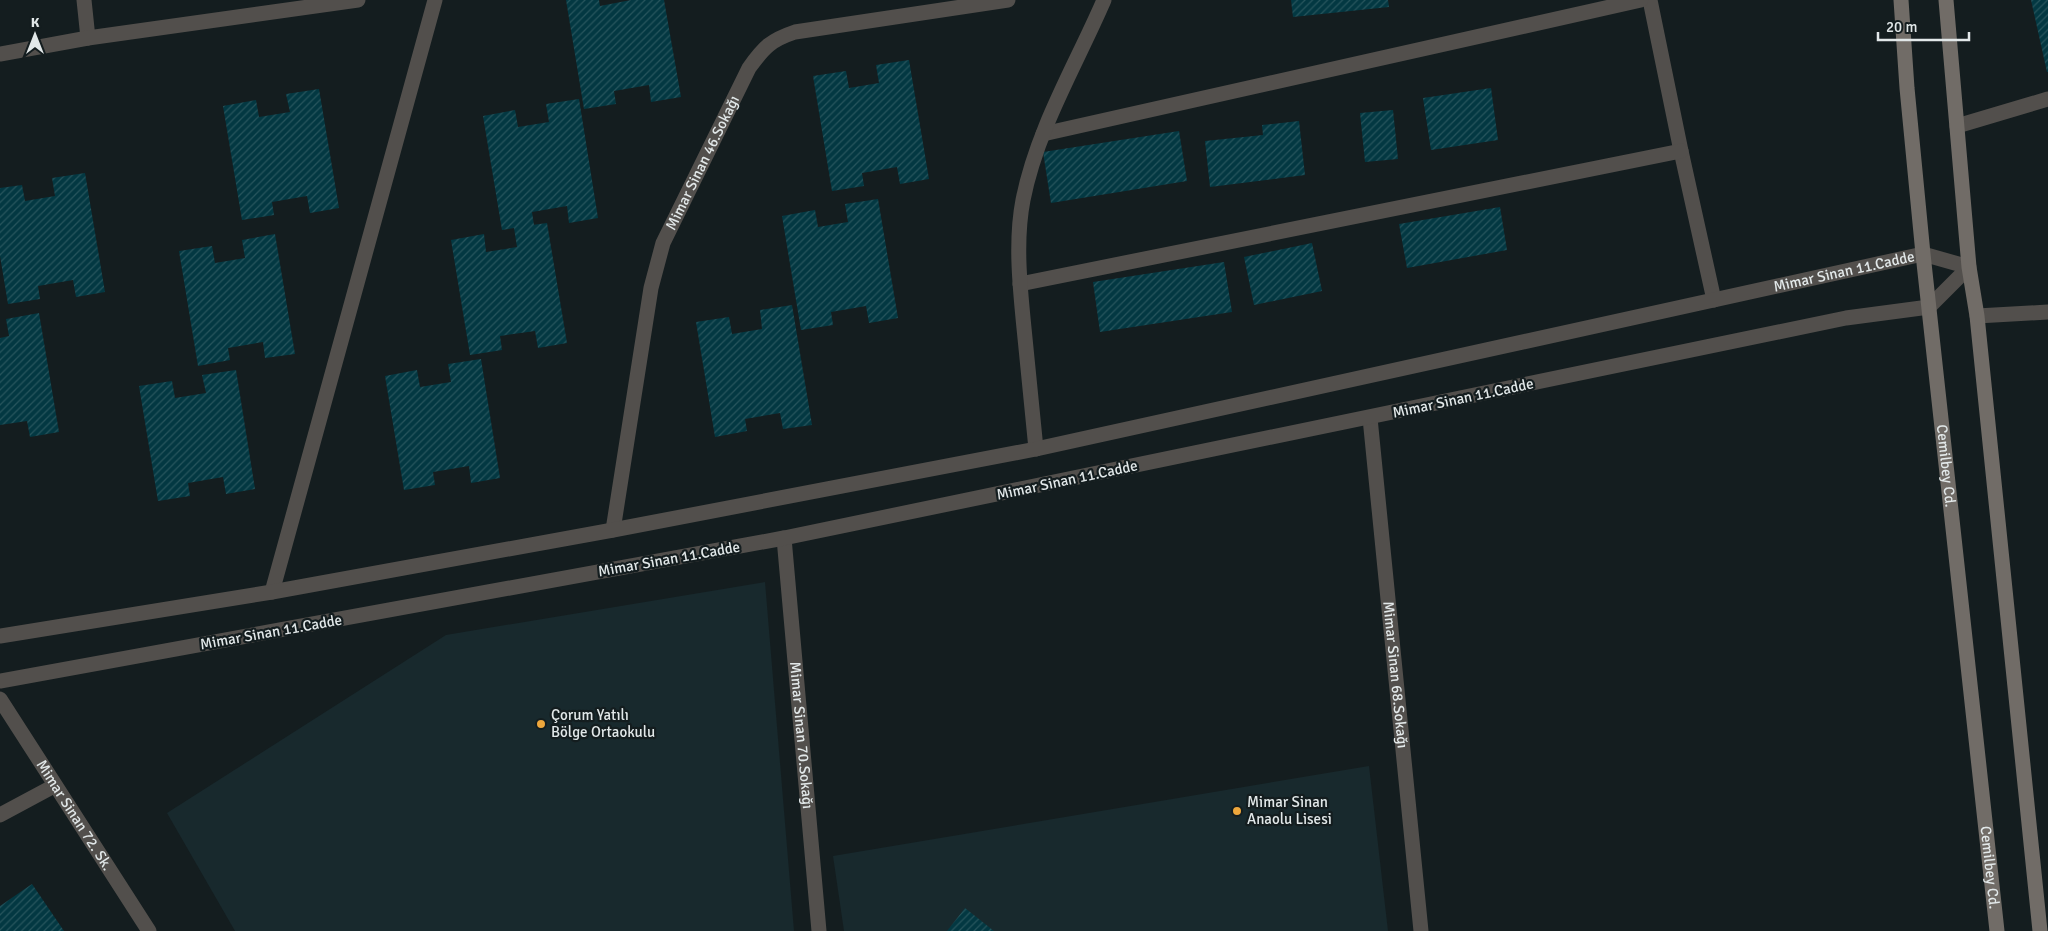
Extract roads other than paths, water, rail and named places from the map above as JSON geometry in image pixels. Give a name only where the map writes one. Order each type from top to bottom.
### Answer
[{"type":"main road","name":"Cemilbey Cd.","points":[[1901,0],[1907,88],[1923,254],[1997,931]]},
{"type":"main road","points":[[1946,0],[1969,267],[1977,316],[2040,931]]},
{"type":"street","points":[[84,0],[88,38]]},
{"type":"street","points":[[0,54],[88,38],[358,0]]},
{"type":"street","points":[[272,592],[435,0]]},
{"type":"street","name":"Mimar Sinan 46.Sokağı","points":[[613,530],[651,288],[664,243],[750,68],[763,49],[777,38],[795,32],[1008,0]]},
{"type":"street","points":[[1036,449],[1020,284],[1022,201],[1031,167],[1043,134],[1104,0]]},
{"type":"street","points":[[1043,134],[1641,0]]},
{"type":"street","points":[[1650,0],[1714,300]]},
{"type":"street","points":[[1957,126],[2048,99]]},
{"type":"street","points":[[1020,284],[1681,151]]},
{"type":"street","name":"Mimar Sinan 11.Cadde","points":[[0,636],[272,592],[613,530],[1036,449],[1923,254],[1969,267]]},
{"type":"street","points":[[1929,307],[1969,267]]},
{"type":"street","name":"Mimar Sinan 11.Cadde","points":[[0,681],[784,538],[1846,318],[1929,307]]},
{"type":"street","points":[[1977,316],[2048,312]]},
{"type":"street","name":"Mimar Sinan 68.Sokağı","points":[[1370,418],[1422,931]]},
{"type":"street","name":"Mimar Sinan 70.Sokağı","points":[[784,538],[819,931]]},
{"type":"street","name":"Mimar Sinan 72. Sk.","points":[[0,699],[54,786],[149,931]]},
{"type":"street","points":[[0,815],[54,786]]},
{"type":"place","name":"Çorum Yatılı Bölge Ortaokulu","points":[[541,724]]},
{"type":"place","name":"Mimar Sinan Anaolu Lisesi","points":[[1237,811]]}]
